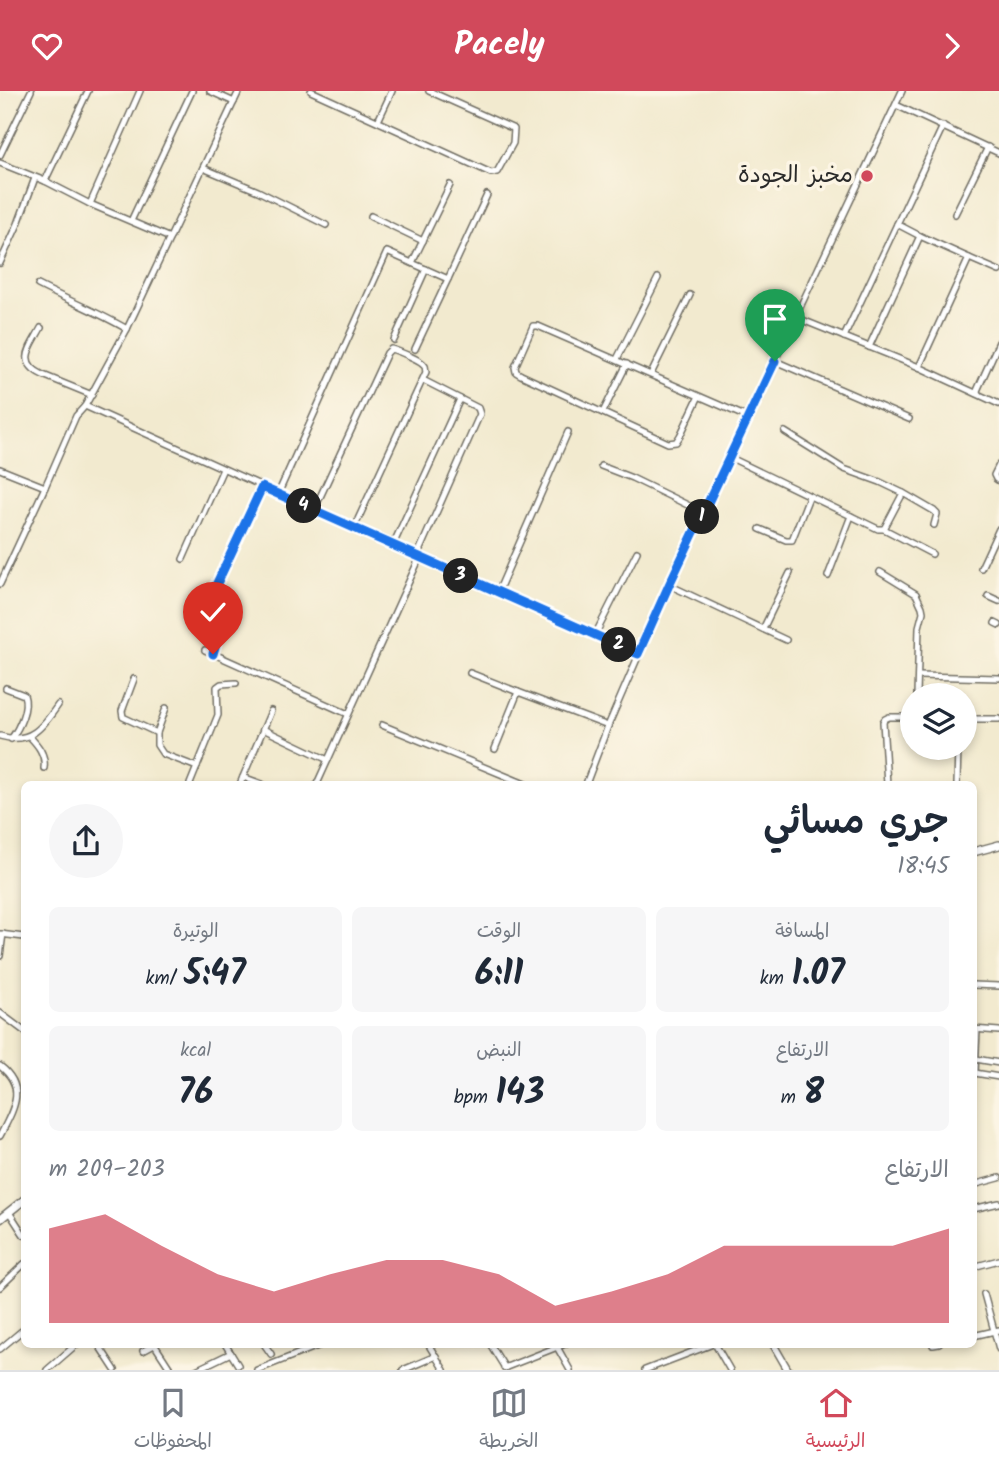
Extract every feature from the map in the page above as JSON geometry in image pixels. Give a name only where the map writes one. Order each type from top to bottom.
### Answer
[{"type":"main road","points":[[977,851],[999,845]]},
{"type":"main road","points":[[0,1219],[21,1202]]},
{"type":"street","points":[[0,155],[31,91]]},
{"type":"street","points":[[45,181],[88,91]]},
{"type":"street","points":[[90,204],[140,91]]},
{"type":"street","points":[[131,221],[192,91]]},
{"type":"street","points":[[210,91],[234,102]]},
{"type":"street","points":[[0,583],[76,416],[92,395],[127,329],[239,91]]},
{"type":"street","points":[[311,91],[491,173],[497,172],[513,143],[514,129],[429,91]]},
{"type":"street","points":[[377,121],[392,91]]},
{"type":"street","points":[[587,781],[669,585],[902,91]]},
{"type":"street","points":[[896,104],[999,153]]},
{"type":"street","points":[[844,337],[943,126]]},
{"type":"street","points":[[955,214],[988,147]]},
{"type":"street","points":[[0,163],[170,238]]},
{"type":"street","points":[[203,168],[258,191],[326,225]]},
{"type":"street","points":[[0,263],[35,178]]},
{"type":"street","points":[[412,263],[450,185]]},
{"type":"street","points":[[415,349],[487,195]]},
{"type":"street","points":[[371,216],[423,241]]},
{"type":"street","points":[[897,224],[999,271]]},
{"type":"street","points":[[869,347],[920,236]]},
{"type":"street","points":[[278,494],[387,251],[448,279]]},
{"type":"street","points":[[919,367],[969,258]]},
{"type":"street","points":[[394,340],[426,269]]},
{"type":"street","points":[[617,359],[658,278]]},
{"type":"street","points":[[38,285],[98,312],[127,329]]},
{"type":"street","points":[[651,374],[690,295]]},
{"type":"street","points":[[795,317],[919,367],[999,404]]},
{"type":"street","points":[[699,395],[680,436],[676,442],[671,443],[521,375],[516,372],[516,363],[533,326],[538,326],[617,359],[699,395],[747,417]]},
{"type":"street","points":[[41,328],[27,354],[29,364],[36,371],[92,395]]},
{"type":"street","points":[[976,393],[999,342]]},
{"type":"street","points":[[314,510],[389,350],[395,350],[425,364],[426,369],[354,528]]},
{"type":"street","points":[[775,361],[909,419]]},
{"type":"street","points":[[603,412],[627,364]]},
{"type":"street","points":[[318,781],[480,418],[478,408],[423,380]]},
{"type":"street","points":[[393,545],[460,399]]},
{"type":"street","points":[[85,406],[638,654]]},
{"type":"street","points":[[498,593],[568,432]]},
{"type":"street","points":[[785,432],[844,469],[880,482],[934,511],[937,514],[934,525]]},
{"type":"street","points":[[729,457],[932,554]]},
{"type":"street","points":[[999,465],[995,475],[999,481]]},
{"type":"street","points":[[601,466],[704,513]]},
{"type":"street","points":[[0,469],[45,487]]},
{"type":"street","points":[[183,559],[223,469]]},
{"type":"street","points":[[213,654],[218,635],[206,619],[204,611],[262,487]]},
{"type":"street","points":[[884,529],[903,493]]},
{"type":"street","points":[[760,529],[792,540],[809,497]]},
{"type":"street","points":[[828,576],[851,516]]},
{"type":"street","points":[[981,568],[999,529]]},
{"type":"street","points":[[595,635],[637,552]]},
{"type":"street","points":[[880,572],[916,594],[922,607],[918,683]]},
{"type":"street","points":[[763,629],[790,573]]},
{"type":"street","points":[[669,585],[786,640]]},
{"type":"street","points":[[989,596],[999,601]]},
{"type":"street","points":[[205,650],[348,714]]},
{"type":"street","points":[[470,673],[608,726]]},
{"type":"street","points":[[918,676],[999,678]]},
{"type":"street","points":[[134,679],[121,715],[157,733]]},
{"type":"street","points":[[191,781],[218,715],[217,687],[221,684],[236,683]]},
{"type":"street","points":[[6,688],[24,695],[26,701],[19,729],[11,739]]},
{"type":"street","points":[[495,749],[517,692]]},
{"type":"street","points":[[0,736],[11,739],[29,736],[42,727],[58,705]]},
{"type":"street","points":[[166,708],[157,733],[157,745],[163,754],[197,767]]},
{"type":"street","points":[[241,781],[271,711]]},
{"type":"street","points":[[887,781],[883,722],[889,717],[900,717]]},
{"type":"street","points":[[977,719],[999,719]]},
{"type":"street","points":[[382,725],[518,781]]},
{"type":"street","points":[[263,730],[328,760]]},
{"type":"street","points":[[29,736],[43,755],[44,768]]},
{"type":"street","points":[[957,781],[958,760]]},
{"type":"street","points":[[243,777],[254,781]]},
{"type":"street","points":[[0,956],[1,934],[21,937]]},
{"type":"street","points":[[977,985],[999,986]]},
{"type":"street","points":[[0,1013],[21,1029]]},
{"type":"street","points":[[977,1030],[999,1031]]},
{"type":"street","points":[[977,1059],[999,1063]]},
{"type":"street","points":[[0,1066],[11,1077],[16,1093],[13,1111],[0,1136]]},
{"type":"street","points":[[977,1073],[999,1077]]},
{"type":"street","points":[[977,1184],[999,1178]]},
{"type":"street","points":[[977,1208],[999,1203]]},
{"type":"street","points":[[9,1212],[21,1230]]},
{"type":"street","points":[[977,1266],[999,1260]]},
{"type":"street","points":[[0,1287],[21,1267]]},
{"type":"street","points":[[984,1294],[999,1349]]},
{"type":"street","points":[[977,1335],[996,1331]]},
{"type":"street","points":[[0,1349],[21,1332]]},
{"type":"street","points":[[47,1370],[72,1348]]},
{"type":"street","points":[[101,1348],[116,1370]]},
{"type":"street","points":[[143,1351],[148,1348]]},
{"type":"street","points":[[157,1348],[171,1370]]},
{"type":"street","points":[[228,1348],[238,1365]]},
{"type":"street","points":[[267,1348],[271,1354]]},
{"type":"street","points":[[257,1370],[313,1348]]},
{"type":"street","points":[[431,1348],[444,1370]]},
{"type":"street","points":[[492,1348],[505,1369],[555,1348]]},
{"type":"street","points":[[558,1348],[570,1370]]},
{"type":"street","points":[[645,1370],[703,1348]]},
{"type":"street","points":[[716,1348],[730,1370]]},
{"type":"street","points":[[775,1348],[788,1370]]},
{"type":"street","points":[[196,1370],[231,1353]]},
{"type":"street","points":[[402,1370],[436,1356]]},
{"type":"place","name":"مخبز الجودة","points":[[867,176]]},
{"type":"route","points":[[213,654],[219,638],[204,616],[204,611],[262,487],[638,654],[775,361]]}]
